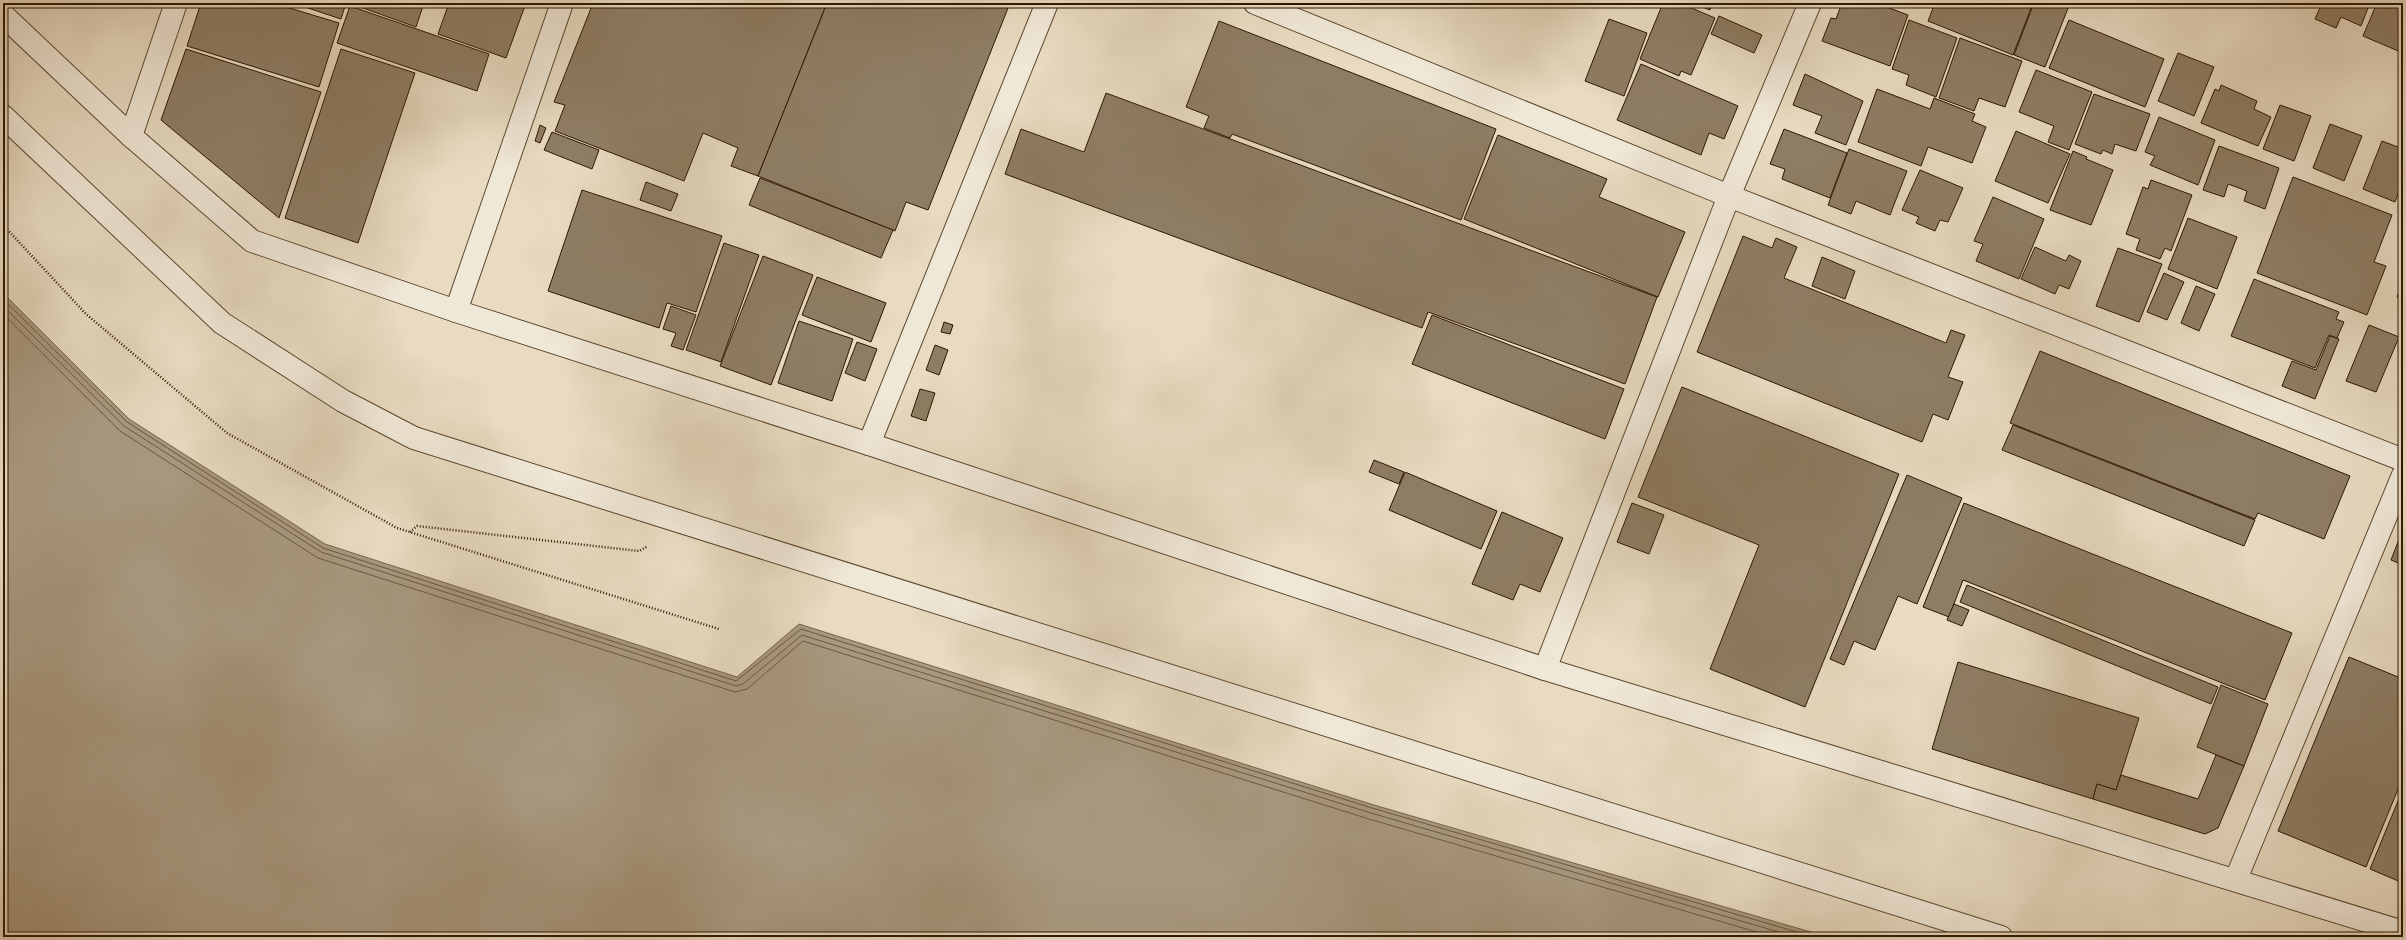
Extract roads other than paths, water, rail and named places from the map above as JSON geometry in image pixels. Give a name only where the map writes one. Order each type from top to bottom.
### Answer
[{"type":"street","points":[[131,136],[176,3]]},
{"type":"street","points":[[456,311],[562,3]]},
{"type":"street","points":[[869,444],[1047,3]]},
{"type":"street","points":[[1255,3],[1729,196],[2403,460]]},
{"type":"street","points":[[1545,669],[1729,196],[1810,3]]},
{"type":"street","points":[[3,15],[131,136],[252,241],[456,311],[869,444],[1545,669],[2236,879],[2403,932]]},
{"type":"street","points":[[3,116],[222,323],[343,401],[414,438],[2001,937]]},
{"type":"street","points":[[2236,879],[2403,475]]},
{"type":"water","points":[[3,293],[129,419],[325,544],[737,677],[799,624],[1374,805],[1828,937],[3,937]]}]
